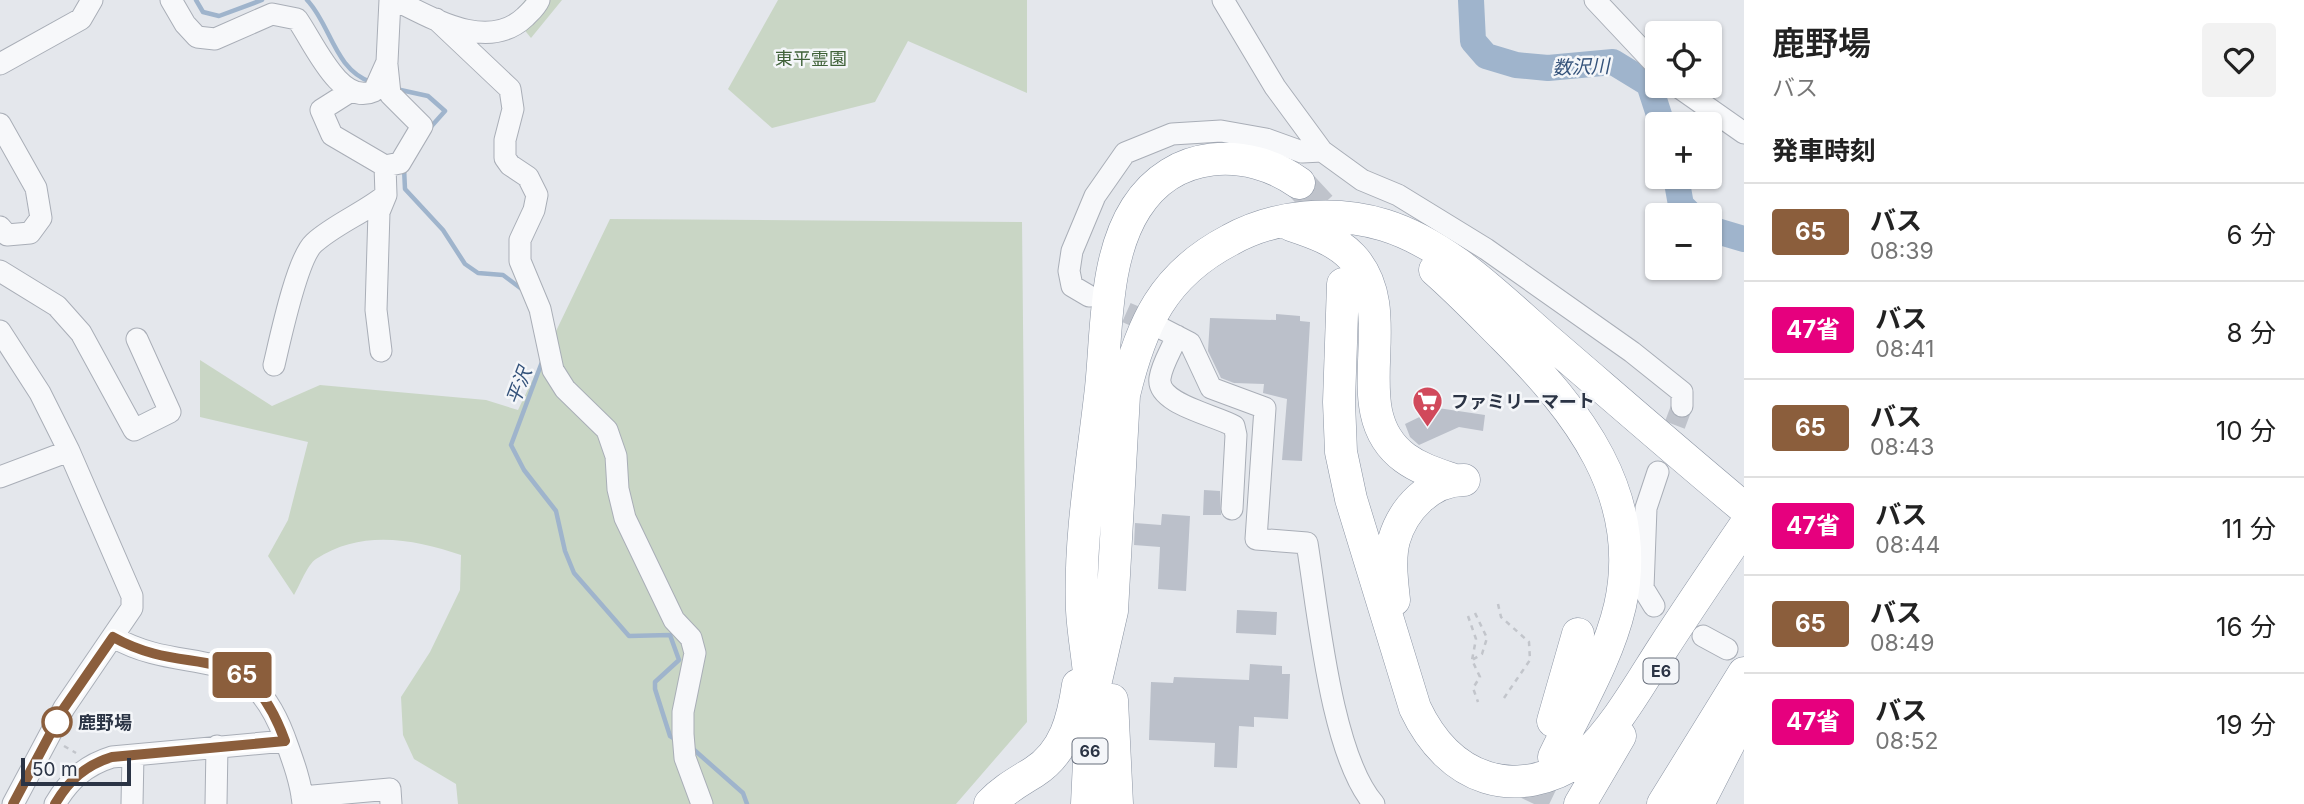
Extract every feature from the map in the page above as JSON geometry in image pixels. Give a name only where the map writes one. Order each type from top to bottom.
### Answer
[{"type":"highway","points":[[1117,804],[1097,610],[1096,430],[1113,280],[1124,237],[1136,208],[1171,175],[1200,162],[1252,159],[1282,171],[1299,183]]},
{"type":"highway","points":[[1096,430],[1125,331],[1142,297],[1172,258],[1209,230],[1248,211],[1288,202],[1331,200],[1377,208],[1421,227],[1469,257],[1742,503]]},
{"type":"highway","points":[[990,804],[1010,786],[1044,765],[1058,750],[1068,731],[1097,610],[1124,395],[1140,338],[1165,292],[1187,268],[1241,234],[1279,221],[1335,217],[1382,225],[1415,238],[1471,274],[1742,503]]},
{"type":"highway","points":[[1279,221],[1329,239],[1352,257],[1371,293],[1375,314],[1374,404],[1380,426],[1390,444],[1405,458],[1424,470],[1459,480],[1420,496],[1403,519],[1394,541],[1392,581],[1403,648],[1402,664]]},
{"type":"highway","points":[[1361,221],[1396,239],[1429,264],[1542,375],[1577,418],[1611,480],[1625,540],[1619,608],[1604,653],[1548,754],[1578,634]]},
{"type":"highway","points":[[1343,284],[1339,402],[1341,452],[1351,499],[1402,664],[1427,732],[1455,765],[1475,779],[1503,787],[1549,781],[1582,758],[1598,742],[1742,503]]},
{"type":"highway","name":"E6","points":[[1580,804],[1744,540]]},
{"type":"highway","name":"66","points":[[1087,804],[1097,610]]},
{"type":"highway","points":[[1663,804],[1735,661]]},
{"type":"highway","points":[[1698,804],[1744,714]]},
{"type":"street","points":[[0,64],[81,19],[92,0]]},
{"type":"street","points":[[171,0],[185,24],[197,37],[215,39],[272,14],[297,19],[337,82],[351,91],[367,94],[384,81]]},
{"type":"street","points":[[351,91],[321,110],[332,135],[385,166],[400,163],[422,126],[384,81],[390,0]]},
{"type":"street","points":[[395,0],[436,19],[486,34],[515,26],[537,6],[539,0]]},
{"type":"street","points":[[1223,0],[1275,87],[1322,151],[1362,180],[1435,216],[1510,265],[1682,392],[1682,406]]},
{"type":"street","points":[[1595,0],[1645,53]]},
{"type":"street","points":[[436,19],[510,89],[513,109],[505,149],[510,165],[528,177],[537,195],[534,210],[520,240],[520,261],[540,309],[554,370],[565,389],[607,430],[616,456],[618,489],[625,518],[674,620],[691,639],[695,653],[683,712],[683,734],[685,758],[702,804]]},
{"type":"street","points":[[1694,98],[1744,133]]},
{"type":"street","points":[[0,124],[36,188],[41,218],[30,233],[7,235],[0,227]]},
{"type":"street","points":[[1089,296],[1072,286],[1069,271],[1072,251],[1095,196],[1125,153],[1172,134],[1221,131],[1266,139],[1302,152],[1322,151]]},
{"type":"street","points":[[382,351],[376,310],[379,212],[386,195],[385,166]]},
{"type":"street","points":[[274,365],[288,302],[312,244],[363,213],[386,195]]},
{"type":"street","points":[[0,271],[57,306],[82,333],[134,430],[170,412],[137,339]]},
{"type":"street","points":[[1157,326],[1190,343],[1211,388],[1265,408],[1256,539],[1307,543],[1340,732],[1351,767],[1374,804]]},
{"type":"street","points":[[0,331],[40,393],[69,451],[132,596],[132,608],[70,699],[13,804]]},
{"type":"street","points":[[1177,337],[1160,378],[1161,386],[1171,400],[1234,426],[1236,435],[1232,509]]},
{"type":"street","points":[[0,477],[69,451]]},
{"type":"street","points":[[1654,606],[1643,588],[1646,508],[1657,472]]},
{"type":"street","points":[[1703,636],[1735,661]]},
{"type":"street","points":[[113,637],[142,652],[207,662],[240,674],[257,686],[268,701],[285,741],[302,800],[390,789],[391,804]]},
{"type":"street","points":[[55,804],[64,789],[93,763],[133,754],[285,741]]},
{"type":"street","points":[[216,804],[217,746]]},
{"type":"street","points":[[132,804],[133,754]]},
{"type":"path","points":[[1499,604],[1501,617],[1529,642],[1530,660],[1504,698]]},
{"type":"path","points":[[1472,660],[1482,654],[1487,638],[1475,613]]},
{"type":"path","points":[[1468,616],[1476,639],[1472,660],[1480,677],[1473,688],[1478,702]]},
{"type":"path","points":[[55,740],[85,758]]},
{"type":"green space","points":[[525,0],[562,0],[531,38],[513,16]]},
{"type":"green space","name":"東平霊園","points":[[778,0],[1027,0],[1027,93],[908,41],[875,102],[772,128],[728,89]]},
{"type":"green space","points":[[610,219],[1022,222],[1027,722],[956,804],[458,804],[456,784],[414,759],[403,735],[401,697],[430,652],[460,590],[461,555],[406,541],[369,540],[351,543],[316,559],[294,595],[268,556],[288,520],[308,442],[200,417],[200,360],[272,406],[320,385],[486,400],[518,410]]},
{"type":"building","points":[[1276,314],[1300,316],[1300,321],[1310,322],[1302,461],[1282,460],[1287,399],[1263,393],[1264,384],[1234,383],[1221,378],[1208,351],[1210,318],[1276,320]]},
{"type":"building","points":[[1438,408],[1485,415],[1483,431],[1459,427],[1419,445],[1410,437],[1405,424]]},
{"type":"building","points":[[1204,490],[1220,491],[1221,515],[1203,515]]},
{"type":"building","points":[[1162,514],[1190,516],[1186,591],[1158,589],[1160,547],[1134,545],[1135,523],[1161,525]]},
{"type":"building","points":[[1237,610],[1277,612],[1276,635],[1236,633]]},
{"type":"building","points":[[1250,664],[1282,666],[1282,674],[1290,674],[1288,719],[1254,717],[1254,727],[1239,726],[1237,768],[1214,767],[1215,743],[1149,740],[1151,682],[1173,683],[1174,677],[1249,680]]},
{"type":"waterway","name":"平沢","points":[[196,0],[203,12],[219,16],[262,0]]},
{"type":"waterway","name":"平沢","points":[[307,0],[341,57],[359,76],[371,82]]},
{"type":"waterway","name":"数沢川","points":[[1471,0],[1473,41],[1486,56],[1516,65],[1548,68],[1613,62],[1649,84],[1658,112]]},
{"type":"waterway","name":"平沢","points":[[396,89],[428,96],[445,111],[429,129]]},
{"type":"waterway","name":"平沢","points":[[404,168],[405,189],[443,230],[465,264],[478,273],[503,275],[523,290]]},
{"type":"waterway","name":"数沢川","points":[[1678,189],[1681,203]]},
{"type":"waterway","name":"数沢川","points":[[1722,233],[1744,239]]},
{"type":"waterway","name":"平沢","points":[[542,362],[511,445],[524,470],[556,511],[565,551],[574,573],[629,636],[670,635],[679,660],[655,682],[655,689],[670,736],[675,739]]},
{"type":"waterway","name":"平沢","points":[[692,748],[743,793],[747,804]]},
{"type":"tunnel","points":[[1299,183],[1323,209],[1338,238]]},
{"type":"tunnel","points":[[1098,300],[1157,326]]},
{"type":"tunnel","points":[[1664,454],[1682,406]]},
{"type":"tunnel","points":[[1532,803],[1554,757]]},
{"type":"bus line","name":"65","points":[[13,804],[64,708],[113,637],[142,652],[207,662],[240,674],[257,686],[268,701],[285,741],[112,757],[93,763],[78,774],[55,804]]},
{"type":"place","name":"ファミリーマート","points":[[1428,428]]},
{"type":"place","name":"鹿野場","points":[[57,722]]}]
